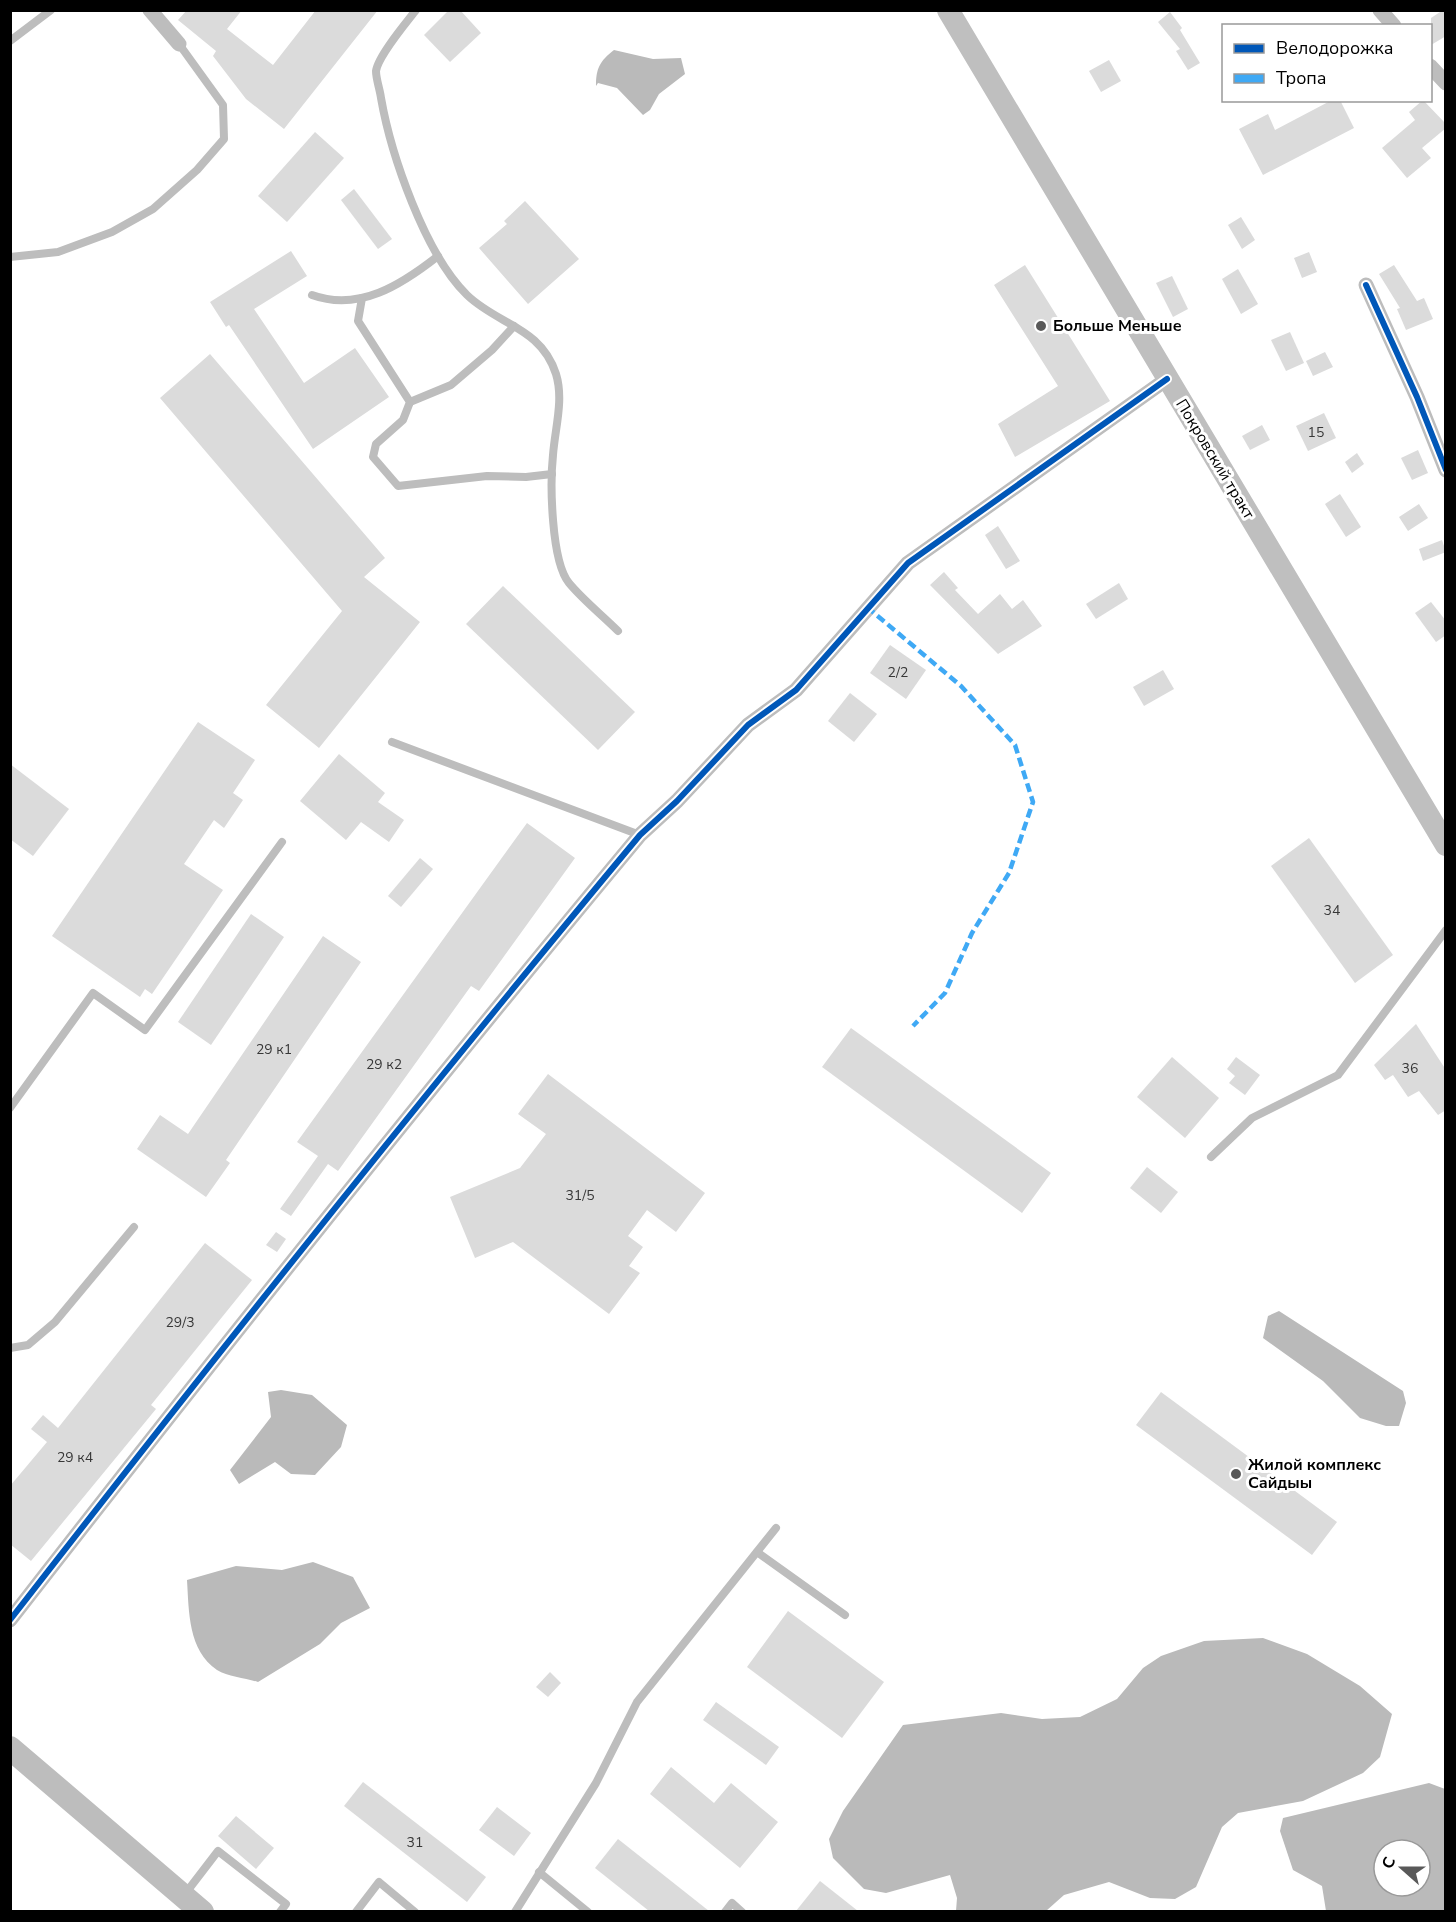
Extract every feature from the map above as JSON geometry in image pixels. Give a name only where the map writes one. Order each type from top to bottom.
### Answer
[{"type":"main road","name":"Покровский тракт","points":[[948,10],[1446,845]]},
{"type":"main road","points":[[12,1754],[202,1911]]},
{"type":"street","points":[[150,10],[179,44]]},
{"type":"street","points":[[1380,10],[1392,24]]},
{"type":"street","points":[[1432,67],[1446,82]]},
{"type":"street","points":[[1366,285],[1417,397],[1446,470]]},
{"type":"street","points":[[10,1620],[203,1371],[445,1069],[640,835],[676,801],[748,725],[796,690],[908,563],[1167,379]]},
{"type":"lane","points":[[10,41],[51,10]]},
{"type":"lane","points":[[416,10],[396,35],[376,70],[387,131],[410,194],[438,256],[466,294],[495,318],[514,326],[544,348],[556,375],[559,411],[552,474],[552,516],[560,558],[568,582],[618,631]]},
{"type":"lane","points":[[10,257],[58,252],[112,232],[153,208],[197,170],[224,139],[223,105],[179,44]]},
{"type":"lane","points":[[312,295],[330,301],[369,298],[410,278],[438,256]]},
{"type":"lane","points":[[362,298],[358,321],[410,402]]},
{"type":"lane","points":[[514,326],[492,350],[451,385],[410,402],[403,420],[376,444],[374,457],[398,486],[487,476],[526,477],[552,474]]},
{"type":"lane","points":[[392,742],[640,835]]},
{"type":"lane","points":[[10,1108],[93,993],[145,1030],[282,842]]},
{"type":"lane","points":[[1211,1157],[1252,1118],[1338,1075],[1446,930]]},
{"type":"lane","points":[[10,1348],[28,1345],[55,1322],[134,1227]]},
{"type":"lane","points":[[515,1911],[596,1783],[637,1702],[776,1528]]},
{"type":"lane","points":[[756,1552],[845,1615]]},
{"type":"lane","points":[[184,1895],[218,1851],[286,1904],[280,1911]]},
{"type":"lane","points":[[539,1872],[588,1911]]},
{"type":"lane","points":[[356,1911],[379,1882],[415,1911]]},
{"type":"lane","points":[[725,1911],[732,1903],[742,1911]]},
{"type":"shaded area","points":[[614,50],[653,59],[681,58],[685,74],[659,94],[650,110],[643,115],[617,88],[598,83],[596,86],[600,65]]},
{"type":"shaded area","points":[[1279,1311],[1403,1391],[1406,1403],[1399,1426],[1386,1426],[1360,1418],[1323,1381],[1263,1338],[1268,1316]]},
{"type":"shaded area","points":[[281,1390],[312,1395],[347,1425],[341,1447],[315,1475],[291,1474],[275,1462],[239,1484],[230,1470],[271,1417],[268,1392]]},
{"type":"shaded area","points":[[313,1562],[353,1577],[370,1608],[341,1623],[320,1644],[258,1682],[221,1672],[207,1662],[200,1652],[192,1630],[187,1580],[236,1566],[282,1570]]},
{"type":"shaded area","points":[[1263,1638],[1307,1654],[1360,1686],[1392,1714],[1380,1757],[1363,1773],[1303,1801],[1238,1813],[1222,1827],[1196,1887],[1175,1899],[1150,1898],[1109,1882],[1064,1895],[1046,1911],[956,1911],[957,1898],[950,1875],[886,1893],[864,1889],[833,1858],[829,1839],[843,1811],[903,1725],[1001,1713],[1042,1719],[1080,1717],[1117,1699],[1143,1668],[1161,1656],[1204,1641]]},
{"type":"shaded area","points":[[1429,1783],[1445,1789],[1445,1911],[1326,1911],[1322,1886],[1293,1870],[1280,1831],[1283,1818]]},
{"type":"building","points":[[187,10],[242,10],[227,29],[273,65],[316,10],[378,10],[284,129],[246,99],[213,56],[216,51],[178,20]]},
{"type":"building","points":[[449,10],[460,10],[481,33],[450,62],[424,35]]},
{"type":"building","points":[[1446,10],[1446,36],[1432,44],[1432,24],[1431,18]]},
{"type":"building","points":[[1170,12],[1182,28],[1180,30],[1200,63],[1188,70],[1176,51],[1180,49],[1158,22]]},
{"type":"building","points":[[1109,60],[1121,81],[1101,92],[1089,71]]},
{"type":"building","points":[[1328,102],[1341,102],[1354,128],[1263,175],[1239,129],[1268,114],[1275,130]]},
{"type":"building","points":[[1421,102],[1425,102],[1446,124],[1446,128],[1422,148],[1431,158],[1407,178],[1382,148],[1415,120],[1409,112]]},
{"type":"building","points":[[315,132],[344,158],[287,222],[258,196]]},
{"type":"building","points":[[354,189],[392,239],[378,249],[341,200]]},
{"type":"building","points":[[525,201],[579,259],[528,304],[479,248],[507,224],[504,221]]},
{"type":"building","points":[[1241,217],[1255,240],[1242,249],[1228,225]]},
{"type":"building","points":[[291,251],[307,276],[254,309],[304,383],[355,348],[389,397],[313,449],[229,325],[226,327],[210,302]]},
{"type":"building","points":[[1309,252],[1317,272],[1302,278],[1294,258]]},
{"type":"building","name":"Больше Меньше","points":[[1025,265],[1110,401],[1015,457],[998,424],[1058,386],[994,285]]},
{"type":"building","points":[[1394,265],[1417,301],[1424,298],[1433,319],[1406,330],[1397,309],[1400,308],[1379,274]]},
{"type":"building","points":[[1238,269],[1258,304],[1241,314],[1222,279]]},
{"type":"building","points":[[1172,276],[1188,309],[1173,317],[1156,283]]},
{"type":"building","points":[[1290,332],[1304,363],[1286,371],[1271,340]]},
{"type":"building","points":[[1325,352],[1333,367],[1313,376],[1306,361]]},
{"type":"building","points":[[210,354],[385,558],[364,577],[420,622],[319,748],[266,705],[342,611],[160,398]]},
{"type":"building","points":[[1324,413],[1336,438],[1308,451],[1296,426]]},
{"type":"building","points":[[1262,425],[1270,440],[1250,450],[1242,436]]},
{"type":"building","points":[[1418,450],[1428,473],[1412,480],[1401,458]]},
{"type":"building","points":[[1357,453],[1364,464],[1352,473],[1345,462]]},
{"type":"building","points":[[1340,494],[1361,527],[1346,537],[1325,504]]},
{"type":"building","points":[[1419,504],[1428,518],[1408,531],[1399,517]]},
{"type":"building","points":[[998,526],[1020,561],[1006,569],[985,535]]},
{"type":"building","points":[[1442,540],[1446,552],[1423,561],[1419,549]]},
{"type":"building","points":[[944,572],[958,588],[955,590],[978,614],[1000,594],[1012,609],[1023,600],[1042,626],[998,654],[930,585]]},
{"type":"building","points":[[1119,583],[1128,599],[1096,619],[1086,604]]},
{"type":"building","points":[[503,586],[635,712],[598,750],[466,624]]},
{"type":"building","points":[[1431,602],[1446,621],[1446,635],[1436,642],[1415,613]]},
{"type":"building","points":[[890,645],[926,670],[906,699],[870,673]]},
{"type":"building","points":[[1163,670],[1174,689],[1144,706],[1133,687]]},
{"type":"building","points":[[850,693],[877,714],[854,742],[828,721]]},
{"type":"building","points":[[198,722],[255,760],[233,793],[243,800],[224,828],[214,820],[184,864],[223,890],[152,994],[145,989],[140,997],[52,936]]},
{"type":"building","points":[[339,754],[385,793],[378,802],[404,820],[389,842],[361,822],[346,840],[300,801]]},
{"type":"building","points":[[10,764],[69,809],[33,856],[10,839]]},
{"type":"building","points":[[527,823],[575,858],[479,991],[471,986],[338,1171],[328,1164],[291,1216],[280,1209],[318,1156],[297,1142]]},
{"type":"building","points":[[1309,838],[1393,955],[1355,983],[1271,866]]},
{"type":"building","points":[[420,858],[433,869],[401,907],[388,896]]},
{"type":"building","points":[[251,914],[284,937],[211,1045],[178,1022]]},
{"type":"building","points":[[323,936],[361,962],[226,1160],[230,1163],[206,1197],[137,1149],[160,1115],[188,1134]]},
{"type":"building","points":[[1416,1024],[1446,1070],[1446,1110],[1438,1115],[1419,1091],[1408,1097],[1393,1075],[1385,1080],[1374,1065]]},
{"type":"building","points":[[851,1028],[1051,1173],[1022,1213],[822,1067]]},
{"type":"building","points":[[1172,1057],[1219,1098],[1185,1138],[1137,1097]]},
{"type":"building","points":[[1236,1057],[1260,1075],[1245,1095],[1229,1083],[1235,1076],[1227,1069]]},
{"type":"building","points":[[548,1074],[705,1193],[676,1232],[647,1210],[628,1236],[643,1247],[629,1266],[640,1273],[609,1314],[513,1242],[475,1258],[450,1197],[520,1168],[546,1134],[518,1114]]},
{"type":"building","points":[[1147,1167],[1178,1192],[1161,1213],[1130,1188]]},
{"type":"building","points":[[276,1232],[286,1239],[277,1252],[266,1245]]},
{"type":"building","points":[[205,1243],[252,1280],[151,1405],[156,1409],[31,1561],[10,1544],[10,1486],[47,1442],[31,1429],[43,1415],[58,1428]]},
{"type":"building","name":"Жилой комплекс Сайдыы","points":[[1161,1392],[1337,1522],[1312,1555],[1136,1425]]},
{"type":"building","points":[[788,1611],[884,1682],[842,1738],[747,1667]]},
{"type":"building","points":[[550,1672],[561,1683],[548,1697],[536,1687]]},
{"type":"building","points":[[716,1702],[779,1747],[766,1765],[703,1720]]},
{"type":"building","points":[[671,1767],[714,1803],[731,1783],[778,1822],[740,1868],[650,1794]]},
{"type":"building","points":[[363,1782],[486,1877],[467,1902],[344,1806]]},
{"type":"building","points":[[497,1807],[531,1833],[514,1856],[479,1830]]},
{"type":"building","points":[[236,1816],[274,1848],[256,1869],[218,1836]]},
{"type":"building","points":[[618,1839],[709,1911],[649,1911],[595,1868]]},
{"type":"building","points":[[820,1881],[858,1911],[796,1911]]},
{"type":"marked path","points":[[867,607],[961,686],[1015,745],[1033,802],[1009,873],[972,933],[945,993],[913,1026]]},
{"type":"cycle path","points":[[1366,285],[1417,397],[1446,470]]},
{"type":"cycle path","points":[[10,1620],[322,1225],[640,835],[677,801],[748,725],[796,690],[908,563],[1167,379]]},
{"type":"place","name":"Больше Меньше","points":[[1041,326]]},
{"type":"place","name":"Жилой комплекс Сайдыы","points":[[1236,1474]]}]
